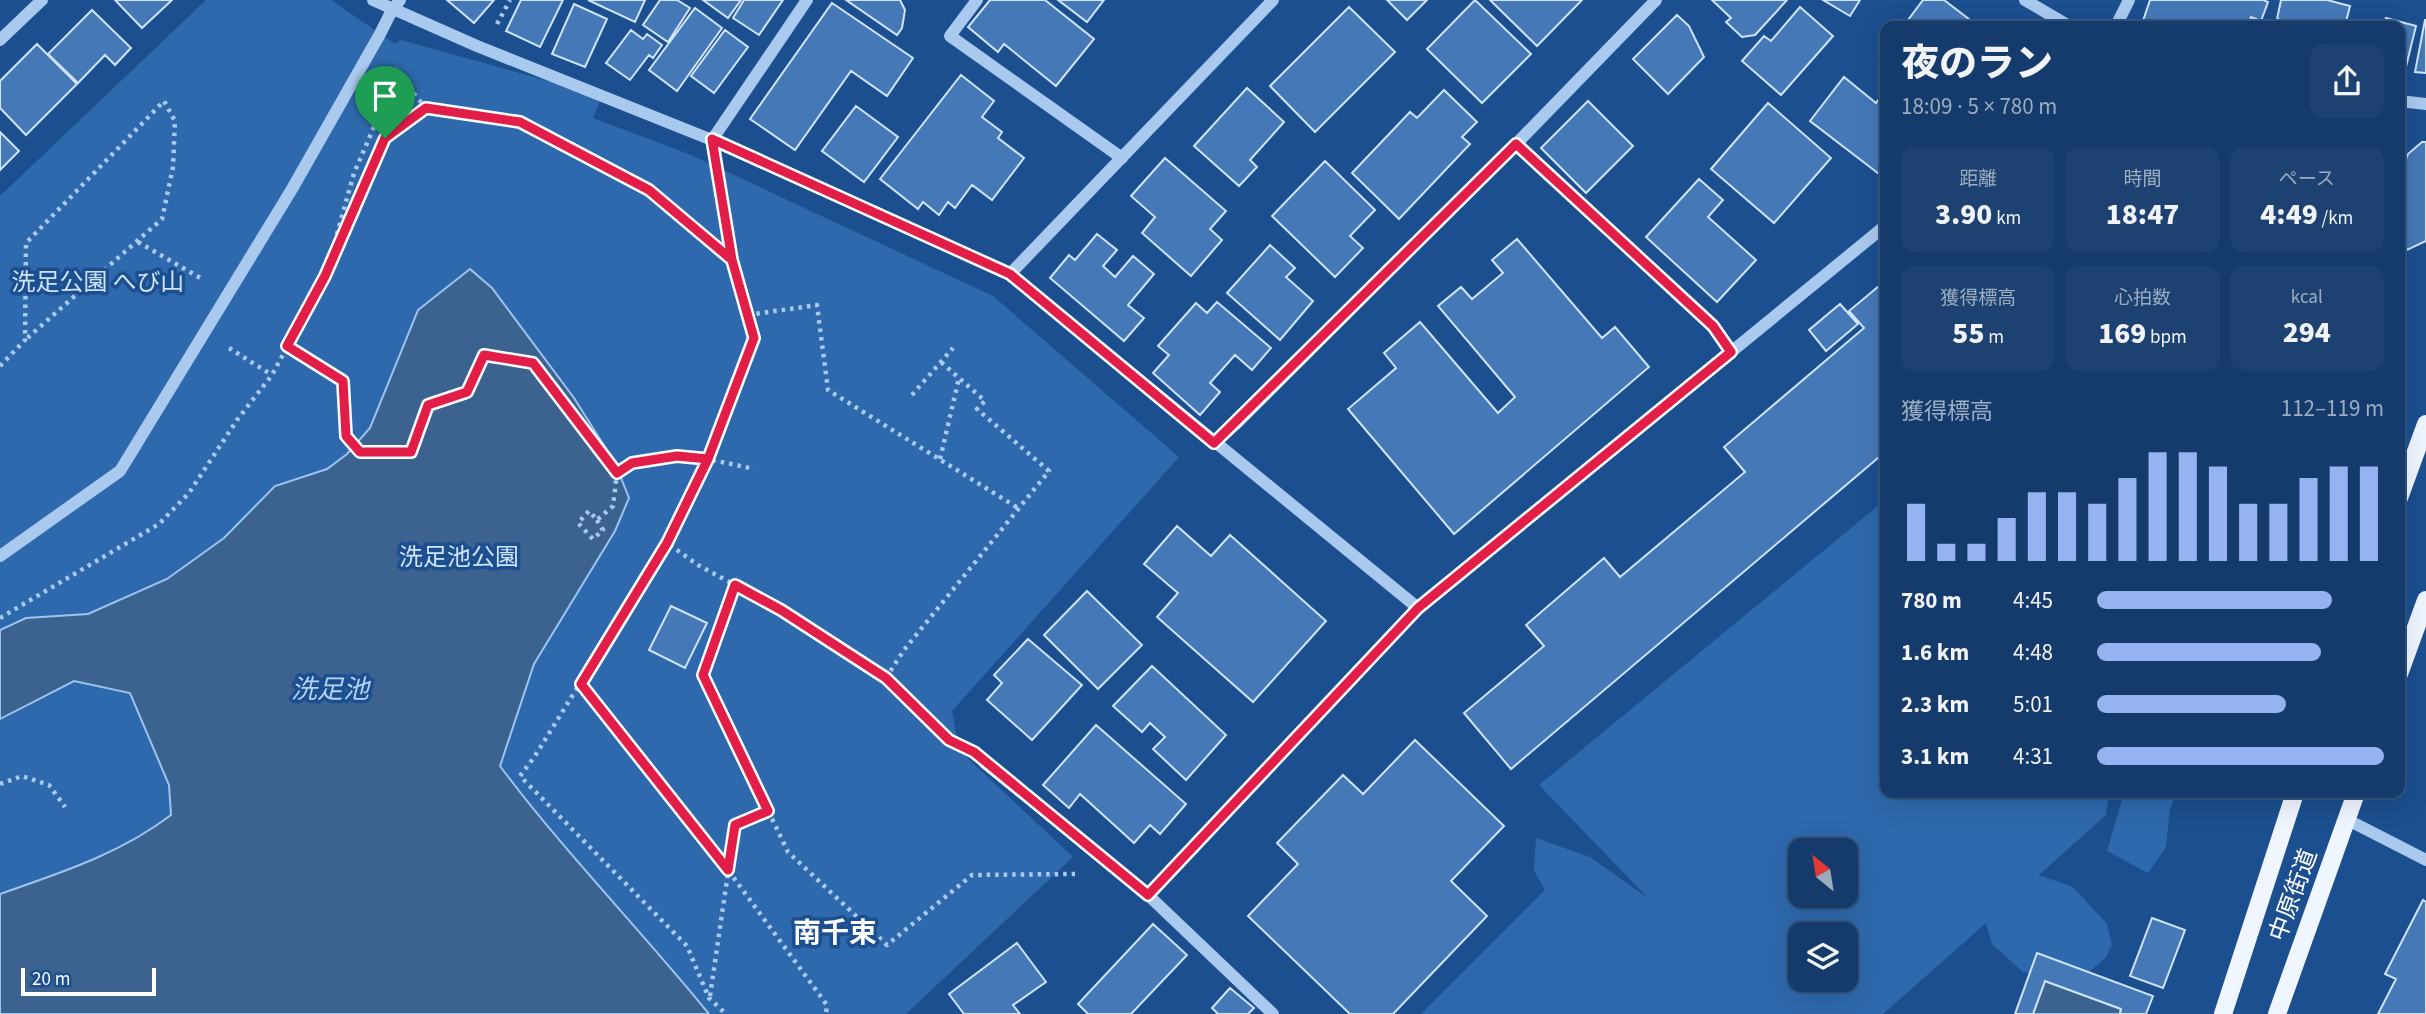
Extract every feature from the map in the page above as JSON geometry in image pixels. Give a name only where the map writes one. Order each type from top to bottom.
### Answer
[{"type":"main road","points":[[2405,482],[2426,424]]},
{"type":"main road","points":[[2405,658],[2426,600]]},
{"type":"main road","name":"中原街道","points":[[2223,1014],[2293,798]]},
{"type":"main road","name":"中原街道","points":[[2277,1014],[2354,798]]},
{"type":"street","points":[[0,40],[42,0]]},
{"type":"street","points":[[373,0],[396,5],[712,139],[1010,274],[1418,608]]},
{"type":"street","points":[[712,139],[807,0]]},
{"type":"street","points":[[978,0],[950,36],[1122,158]]},
{"type":"street","points":[[1010,274],[1273,0]]},
{"type":"street","points":[[1214,443],[1516,144],[1656,0]]},
{"type":"street","points":[[2025,0],[2060,21]]},
{"type":"street","points":[[2118,21],[2129,0]]},
{"type":"street","points":[[0,556],[120,471],[292,189],[396,5]]},
{"type":"street","points":[[2405,102],[2426,104]]},
{"type":"street","points":[[1516,144],[1713,326],[1731,352]]},
{"type":"street","points":[[1148,895],[1418,608],[1880,230]]},
{"type":"street","points":[[985,763],[1148,895],[1273,1014]]},
{"type":"street","points":[[2346,819],[2426,860]]},
{"type":"path","points":[[325,276],[354,173],[397,74],[396,5]]},
{"type":"path","points":[[397,74],[426,108],[520,122],[649,190],[732,260]]},
{"type":"path","points":[[0,366],[162,219],[173,167],[176,121],[164,101],[26,243],[26,341]]},
{"type":"path","points":[[0,618],[159,524],[189,493],[237,420],[272,375],[325,276],[385,138],[426,108]]},
{"type":"path","points":[[712,139],[732,260],[754,338],[708,459],[667,543],[581,684],[520,776],[687,946],[709,998],[726,1014]]},
{"type":"path","points":[[138,242],[228,294]]},
{"type":"path","points":[[748,315],[817,305],[828,390],[1018,508]]},
{"type":"path","points":[[205,332],[272,375]]},
{"type":"path","points":[[287,346],[343,381],[346,436],[360,452],[411,452],[428,405],[467,392],[484,355],[533,363],[617,473],[613,506],[597,520]]},
{"type":"path","points":[[912,395],[953,348]]},
{"type":"path","points":[[886,678],[904,650],[1049,471],[977,409],[985,401],[941,362]]},
{"type":"path","points":[[940,459],[959,378]]},
{"type":"path","points":[[617,473],[632,463],[677,456],[708,459],[754,469]]},
{"type":"path","points":[[589,511],[597,520],[603,530],[593,539],[578,523],[589,511]]},
{"type":"path","points":[[667,543],[698,565],[781,610],[886,678],[949,740],[974,752],[985,763]]},
{"type":"path","points":[[735,585],[703,675],[788,852],[887,945],[972,875],[1122,874]]},
{"type":"path","points":[[581,684],[728,870],[827,1005],[826,1014]]},
{"type":"path","points":[[0,784],[22,776],[49,785],[65,807]]},
{"type":"path","points":[[709,998],[735,825],[768,811]]},
{"type":"green space","name":"洗足池公園","points":[[206,0],[331,0],[395,44],[401,40],[602,96],[593,118],[691,155],[993,296],[1179,457],[952,711],[959,750],[1073,857],[906,1014],[0,1014],[0,196]]},
{"type":"green space","points":[[1880,504],[1880,798],[2108,798],[2106,815],[2039,875],[2073,887],[2107,924],[2112,945],[2106,957],[2080,980],[2023,972],[1992,944],[1986,923],[1883,1014],[1421,1014],[1545,890],[1534,870],[1536,838],[1590,857],[1649,899],[1539,785]]},
{"type":"green space","points":[[2123,798],[2174,798],[2170,809],[2166,847],[2148,873],[2107,851]]},
{"type":"water","name":"洗足池","points":[[470,269],[492,288],[574,398],[615,463],[629,498],[615,531],[534,664],[500,766],[551,830],[709,1014],[0,1014],[0,894],[110,852],[171,815],[169,785],[130,693],[74,681],[0,719],[0,630],[26,618],[88,614],[167,579],[224,538],[275,486],[327,469],[347,454],[370,428],[418,310]]},
{"type":"water","points":[[2045,981],[2121,1009],[2120,1014],[2033,1014]]},
{"type":"building","points":[[115,0],[172,0],[142,28]]},
{"type":"building","points":[[447,0],[494,0],[474,23]]},
{"type":"building","points":[[521,0],[563,0],[540,47],[506,31]]},
{"type":"building","points":[[588,0],[645,0],[635,22]]},
{"type":"building","points":[[660,0],[677,0],[690,8],[668,42],[643,25]]},
{"type":"building","points":[[703,0],[741,0],[728,18]]},
{"type":"building","points":[[744,0],[783,0],[759,35],[733,18]]},
{"type":"building","points":[[846,0],[900,0],[905,10],[902,28],[897,35]]},
{"type":"building","points":[[990,0],[1045,0],[1094,39],[1056,86],[1004,44],[998,52],[968,27]]},
{"type":"building","points":[[1058,0],[1104,0],[1087,22]]},
{"type":"building","points":[[1387,0],[1427,0],[1407,20]]},
{"type":"building","points":[[1475,0],[1531,54],[1482,103],[1427,49]]},
{"type":"building","points":[[1490,0],[1582,0],[1537,46]]},
{"type":"building","points":[[1712,0],[1787,0],[1755,35],[1742,37],[1726,22],[1731,18]]},
{"type":"building","points":[[1823,0],[1860,0],[1850,16]]},
{"type":"building","points":[[1923,0],[1944,0],[1971,21],[1907,21]]},
{"type":"building","points":[[2150,0],[2268,2],[2261,21],[2251,17],[2250,21],[2143,21]]},
{"type":"building","points":[[2281,0],[2327,0],[2350,6],[2346,21],[2277,19]]},
{"type":"building","points":[[832,3],[913,58],[887,96],[851,71],[795,150],[750,119]]},
{"type":"building","points":[[574,4],[607,19],[585,67],[552,54]]},
{"type":"building","points":[[1349,7],[1395,52],[1315,132],[1270,86]]},
{"type":"building","points":[[1800,7],[1833,36],[1781,95],[1742,61],[1764,36],[1771,41]]},
{"type":"building","points":[[695,8],[722,28],[677,91],[649,70]]},
{"type":"building","points":[[92,10],[131,48],[115,65],[105,55],[78,83],[48,54]]},
{"type":"building","points":[[1677,15],[1689,26],[1704,57],[1668,94],[1633,59]]},
{"type":"building","points":[[2426,20],[2426,73],[2415,72]]},
{"type":"building","points":[[2405,23],[2416,26],[2405,71]]},
{"type":"building","points":[[631,30],[643,39],[647,34],[662,45],[653,58],[649,55],[630,80],[606,63]]},
{"type":"building","points":[[725,30],[748,47],[714,93],[691,76]]},
{"type":"building","points":[[37,44],[77,84],[26,135],[0,108],[0,81]]},
{"type":"building","points":[[961,75],[994,101],[982,117],[1002,132],[998,138],[1024,158],[992,200],[972,185],[955,208],[948,202],[939,215],[923,202],[918,209],[880,179]]},
{"type":"building","points":[[1844,77],[1876,103],[1880,98],[1880,175],[1810,121]]},
{"type":"building","points":[[1247,88],[1284,122],[1250,160],[1257,167],[1239,186],[1194,146]]},
{"type":"building","points":[[1444,90],[1477,122],[1462,137],[1470,144],[1399,219],[1352,173],[1410,112],[1417,118]]},
{"type":"building","points":[[1588,101],[1633,146],[1586,193],[1541,148]]},
{"type":"building","points":[[1768,103],[1831,158],[1774,223],[1711,169]]},
{"type":"building","points":[[856,106],[898,137],[864,182],[822,151]]},
{"type":"building","points":[[0,132],[19,151],[0,170]]},
{"type":"building","points":[[2422,142],[2426,142],[2426,241],[2407,250],[2405,162],[2408,154]]},
{"type":"building","points":[[1165,158],[1226,211],[1210,229],[1222,240],[1191,276],[1142,233],[1155,217],[1131,196]]},
{"type":"building","points":[[1325,161],[1375,210],[1350,236],[1363,248],[1335,277],[1272,216]]},
{"type":"building","points":[[1699,179],[1723,200],[1708,217],[1756,260],[1717,302],[1646,237]]},
{"type":"building","points":[[1097,234],[1117,250],[1103,266],[1115,277],[1133,256],[1154,274],[1128,305],[1144,318],[1124,341],[1050,278],[1069,255],[1075,260]]},
{"type":"building","points":[[1517,239],[1602,338],[1615,327],[1649,367],[1454,534],[1348,409],[1396,368],[1384,353],[1420,322],[1498,413],[1515,397],[1438,306],[1461,287],[1472,299],[1503,273],[1492,260]]},
{"type":"building","points":[[1270,245],[1295,268],[1286,277],[1313,301],[1280,340],[1227,293]]},
{"type":"building","points":[[1880,285],[1880,456],[1511,769],[1464,713],[1544,646],[1526,625],[1604,558],[1620,577],[1745,472],[1724,447],[1864,328],[1849,311]]},
{"type":"building","points":[[1217,302],[1271,348],[1252,370],[1235,355],[1210,383],[1220,392],[1200,415],[1153,373],[1169,355],[1158,346],[1196,303],[1207,313]]},
{"type":"building","points":[[1840,304],[1858,324],[1826,351],[1809,330]]},
{"type":"building","points":[[1177,526],[1211,556],[1230,535],[1326,621],[1253,702],[1157,617],[1178,593],[1144,564]]},
{"type":"building","points":[[1087,591],[1142,645],[1098,689],[1044,635]]},
{"type":"building","points":[[671,606],[707,623],[685,668],[649,650]]},
{"type":"building","points":[[1028,639],[1082,685],[1032,740],[987,700],[1002,683],[994,675]]},
{"type":"building","points":[[1152,666],[1226,735],[1186,780],[1153,749],[1165,737],[1150,723],[1142,732],[1113,706]]},
{"type":"building","points":[[1096,725],[1186,804],[1160,834],[1150,825],[1134,843],[1080,794],[1069,808],[1043,785]]},
{"type":"building","points":[[1415,740],[1504,826],[1451,881],[1487,916],[1393,1014],[1350,1014],[1248,916],[1298,864],[1277,843],[1343,775],[1363,794]]},
{"type":"building","points":[[2423,900],[2426,902],[2426,1014],[2378,1014],[2396,979],[2385,974]]},
{"type":"building","points":[[2152,918],[2185,930],[2163,988],[2130,976]]},
{"type":"building","points":[[1153,924],[1187,955],[1131,1014],[1088,1014],[1078,1004]]},
{"type":"building","points":[[1017,943],[1046,982],[1013,1005],[1020,1014],[964,1014],[949,994]]},
{"type":"building","points":[[2037,953],[2153,996],[2146,1014],[2120,1014],[2121,1009],[2045,981],[2033,1014],[2015,1014]]},
{"type":"building","points":[[1230,988],[1254,1008],[1248,1014],[1218,1014],[1212,1008]]},
{"type":"district","name":"南千束","points":[[835,932]]},
{"type":"route","points":[[385,138],[325,276],[287,346],[343,381],[346,436],[360,452],[411,452],[428,405],[467,392],[484,355],[533,363],[617,473],[632,463],[677,456],[708,459],[731,399],[754,338],[748,315],[732,260],[712,139],[1010,274],[1214,443],[1516,144],[1713,326],[1731,352],[1418,608],[1148,895],[974,752],[949,740],[886,678],[781,610],[735,585],[703,675],[768,811],[735,825],[728,870],[581,684],[667,543],[708,459],[754,338],[732,260],[649,190],[520,122],[426,108],[385,138]]},
{"type":"park label","name":"洗足公園 へび山","points":[[98,282]]}]
